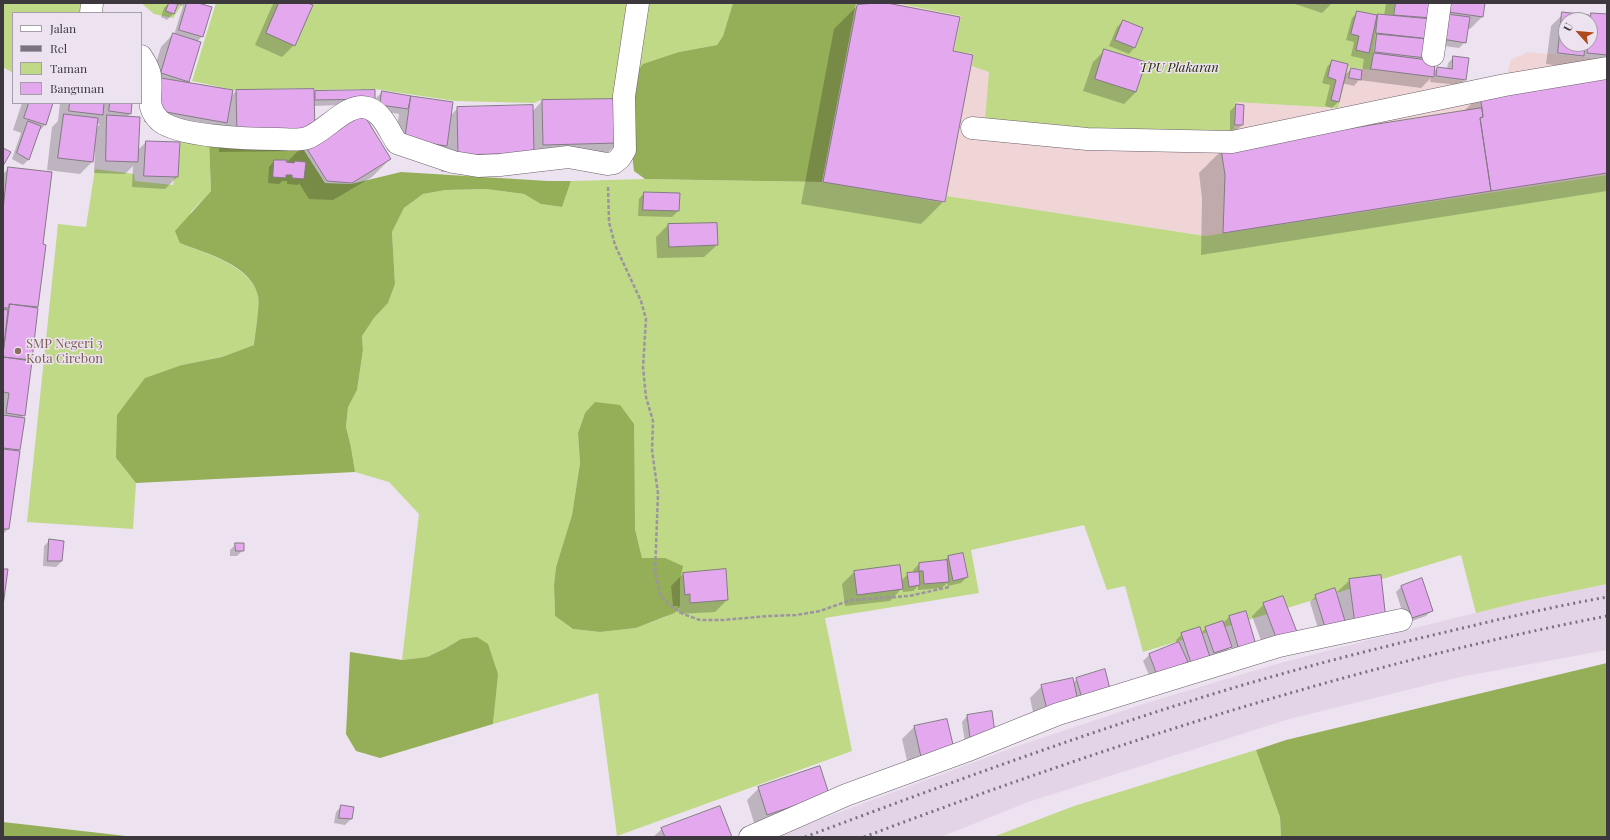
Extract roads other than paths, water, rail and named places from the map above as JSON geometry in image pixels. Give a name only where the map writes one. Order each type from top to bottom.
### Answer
[{"type":"street","points":[[142,58],[150,74],[150,106],[160,120],[167,125],[181,130],[236,138],[301,139],[317,134],[342,115],[363,108],[368,108],[384,121],[397,143],[453,162],[478,166],[568,157],[607,164],[614,163],[620,158],[625,150],[624,96],[638,3]]},
{"type":"street","points":[[1433,55],[1440,3]]},
{"type":"street","points":[[972,128],[1086,139],[1232,142],[1505,85],[1607,68]]},
{"type":"street","points":[[750,837],[846,795],[966,751],[1058,714],[1279,646],[1401,620]]},
{"type":"railway","points":[[805,837],[1067,742],[1226,690],[1313,665],[1401,643],[1514,616],[1607,597]]},
{"type":"railway","points":[[864,837],[955,803],[1138,740],[1324,683],[1418,658],[1607,616]]},
{"type":"place","name":"SMP Negeri 3 Kota Cirebon","points":[[18,351]]},
{"type":"park label","name":"TPU Plakaran","points":[[1179,68]]}]
